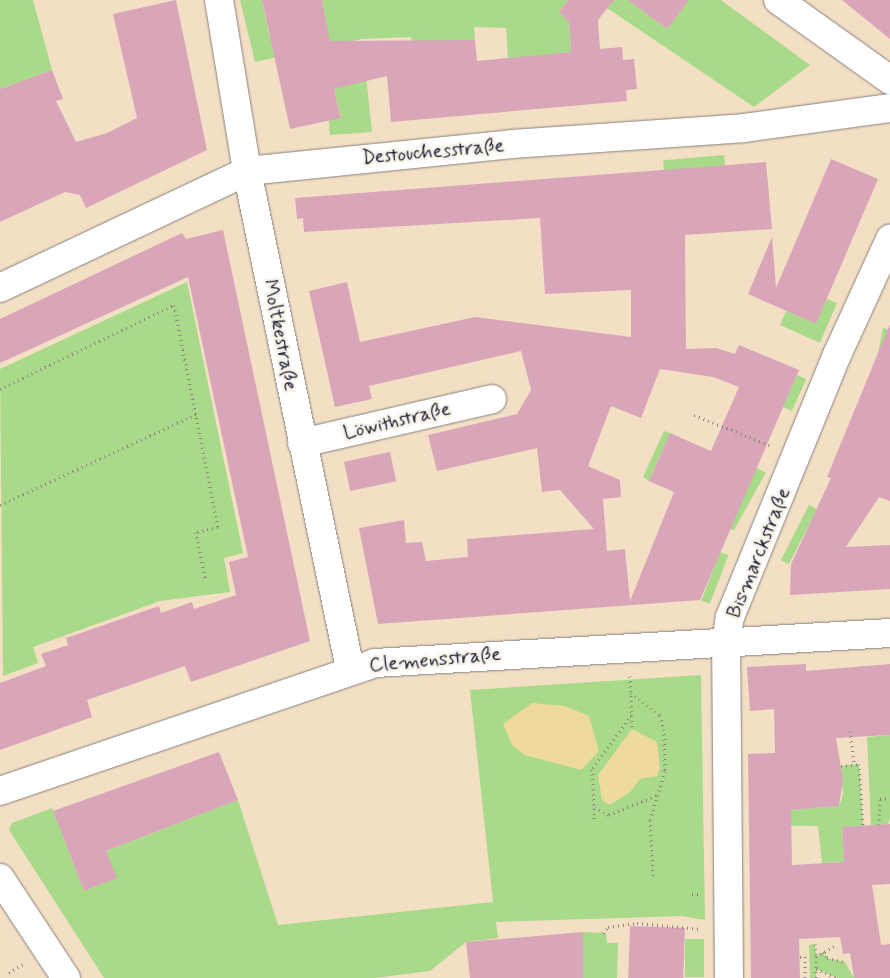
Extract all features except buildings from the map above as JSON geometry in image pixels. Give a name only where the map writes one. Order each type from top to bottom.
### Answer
[{"type":"street","name":"Moltkestraße","points":[[219,0],[247,171],[350,669]]},
{"type":"street","points":[[778,0],[890,80]]},
{"type":"street","name":"Destouchesstraße","points":[[0,288],[247,171],[453,150],[744,128],[890,108]]},
{"type":"street","name":"Bismarckstraße","points":[[729,978],[726,644],[732,611],[837,356],[890,239]]},
{"type":"street","name":"Löwithstraße","points":[[302,443],[492,399]]},
{"type":"street","name":"Clemensstraße","points":[[0,791],[350,669],[375,663],[585,648],[613,651],[890,633]]},
{"type":"street","points":[[0,878],[66,978]]},
{"type":"path","points":[[0,389],[174,305],[218,527],[196,532],[205,578]]},
{"type":"path","points":[[0,505],[196,414]]},
{"type":"path","points":[[694,415],[776,448]]},
{"type":"path","points":[[629,673],[632,729]]},
{"type":"path","points":[[631,693],[660,715],[664,729],[665,771],[650,820],[653,877]]},
{"type":"path","points":[[594,822],[592,769],[632,715]]},
{"type":"path","points":[[850,731],[854,764]]},
{"type":"path","points":[[841,766],[860,764],[863,826]]},
{"type":"path","points":[[594,808],[609,814],[657,795]]},
{"type":"path","points":[[879,825],[880,799],[890,798]]},
{"type":"path","points":[[604,933],[620,924],[652,923],[708,930]]},
{"type":"path","points":[[815,944],[816,978]]},
{"type":"path","points":[[816,957],[836,945]]},
{"type":"path","points":[[823,952],[827,958],[845,962]]},
{"type":"path","points":[[800,957],[805,956],[806,978]]},
{"type":"path","points":[[816,969],[837,978]]},
{"type":"green space","points":[[0,0],[33,0],[52,70],[0,89]]},
{"type":"green space","points":[[240,0],[262,0],[270,39],[327,27],[322,0],[568,0],[559,12],[569,22],[571,52],[508,59],[506,28],[474,27],[475,40],[443,42],[415,69],[411,37],[362,39],[255,62]]},
{"type":"green space","points":[[613,0],[628,0],[667,29],[689,0],[721,0],[810,65],[754,107],[607,8]]},
{"type":"green space","points":[[366,76],[372,132],[330,135],[329,120],[341,117],[334,89]]},
{"type":"green space","points":[[724,155],[725,166],[664,171],[663,160]]},
{"type":"green space","points":[[187,282],[243,553],[224,558],[230,592],[160,601],[33,647],[38,663],[3,676],[0,369]]},
{"type":"green space","points":[[827,299],[837,303],[820,343],[780,325],[786,311],[816,323]]},
{"type":"green space","points":[[883,328],[888,329],[879,375],[874,374]]},
{"type":"green space","points":[[797,375],[806,379],[792,411],[783,407]]},
{"type":"green space","points":[[664,431],[670,433],[649,481],[643,477]]},
{"type":"green space","points":[[757,468],[766,473],[734,531],[725,526]]},
{"type":"green space","points":[[809,505],[817,509],[789,564],[781,560]]},
{"type":"green space","points":[[720,552],[728,555],[710,604],[701,601]]},
{"type":"green space","points":[[701,675],[705,920],[682,916],[496,922],[498,938],[466,942],[430,971],[375,978],[104,978],[9,830],[12,823],[52,808],[84,891],[116,878],[106,851],[238,800],[278,925],[493,902],[470,690]]},
{"type":"green space","points":[[890,735],[890,817],[888,824],[871,826],[867,737]]},
{"type":"green space","points":[[859,764],[863,826],[842,827],[844,862],[822,863],[818,826],[749,825],[750,805],[778,811],[839,806],[843,795],[841,766]]},
{"type":"green space","points":[[583,932],[606,933],[607,943],[618,943],[617,978],[583,978]]},
{"type":"green space","points":[[685,939],[704,939],[704,977],[685,977]]},
{"type":"green space","points":[[815,944],[816,956],[823,952],[827,958],[845,962],[854,978],[837,978],[816,969],[816,978],[810,978],[809,945]]},
{"type":"sand","points":[[532,703],[565,706],[589,716],[599,751],[581,770],[525,755],[512,745],[503,724]]},
{"type":"sand","points":[[632,729],[657,742],[660,768],[657,776],[640,779],[630,792],[610,805],[602,800],[598,775]]}]
